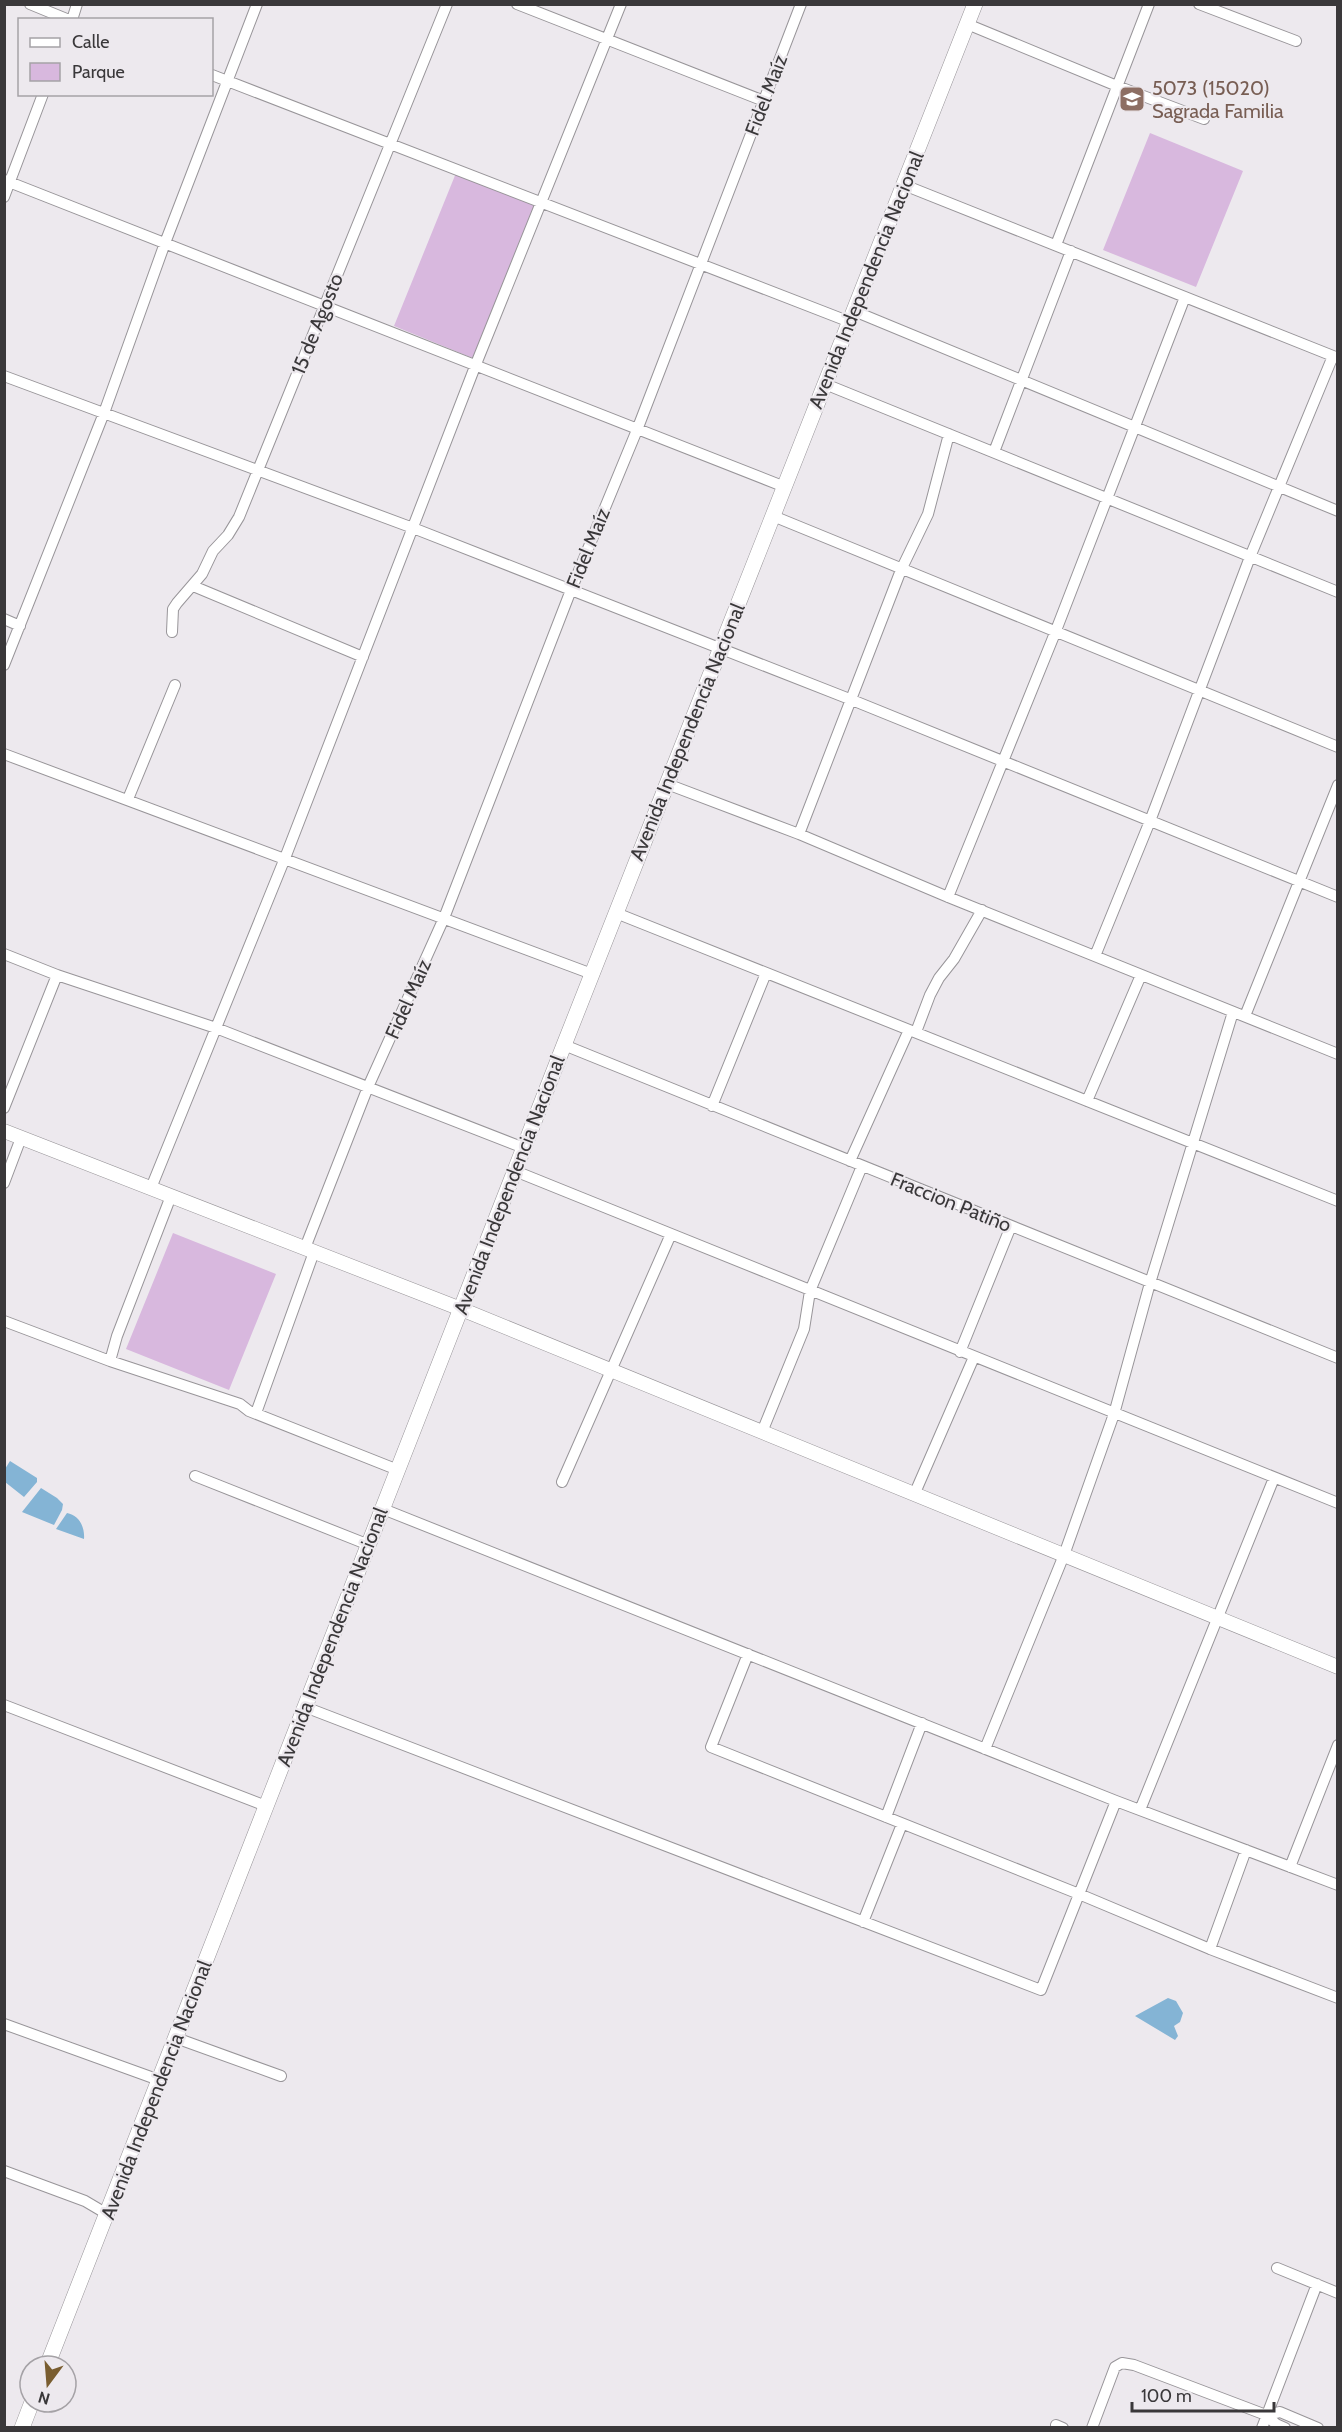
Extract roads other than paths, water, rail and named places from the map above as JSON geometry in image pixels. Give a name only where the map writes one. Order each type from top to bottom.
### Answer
[{"type":"main road","name":"Avenida Independencia Nacional","points":[[52,2354],[975,4]]},
{"type":"street","points":[[30,4],[65,18]]},
{"type":"street","points":[[71,18],[77,4]]},
{"type":"street","points":[[4,665],[104,413],[165,243],[257,4]]},
{"type":"street","name":"15 de Agosto","points":[[172,632],[173,609],[202,574],[213,551],[240,517],[447,4]]},
{"type":"street","points":[[517,4],[764,101]]},
{"type":"street","points":[[151,1188],[285,858],[476,364],[543,203],[621,4]]},
{"type":"street","name":"Fidel Maíz","points":[[256,1413],[309,1250],[368,1088],[444,918],[571,590],[637,430],[801,4]]},
{"type":"street","points":[[1056,245],[1149,4]]},
{"type":"street","points":[[1199,4],[1296,41]]},
{"type":"street","points":[[967,24],[1117,87],[1204,119]]},
{"type":"street","points":[[213,75],[701,264],[852,316],[1021,381],[1338,511]]},
{"type":"street","points":[[4,197],[7,181],[42,96]]},
{"type":"street","points":[[7,181],[784,487]]},
{"type":"street","points":[[904,185],[1335,357],[1250,557],[1150,821],[1095,956]]},
{"type":"street","points":[[994,452],[1071,251]]},
{"type":"street","points":[[948,897],[1055,633],[1185,297]]},
{"type":"street","points":[[4,376],[412,528],[571,590],[852,700],[1338,897]]},
{"type":"street","points":[[825,384],[1338,592]]},
{"type":"street","points":[[799,834],[901,570],[928,514],[949,434]]},
{"type":"street","points":[[773,516],[1338,747]]},
{"type":"street","points":[[193,586],[363,657]]},
{"type":"street","points":[[4,619],[20,626]]},
{"type":"street","points":[[128,799],[175,685]]},
{"type":"street","points":[[4,754],[592,974]]},
{"type":"street","points":[[667,784],[799,834],[948,897],[1338,1054]]},
{"type":"street","points":[[1245,1016],[1338,785]]},
{"type":"street","points":[[850,1161],[930,995],[982,910]]},
{"type":"street","points":[[616,913],[1338,1201]]},
{"type":"street","points":[[4,954],[57,975],[216,1028],[524,1148]]},
{"type":"street","points":[[712,1106],[766,973]]},
{"type":"street","points":[[4,1108],[57,975]]},
{"type":"street","points":[[1087,1101],[1142,975]]},
{"type":"street","points":[[985,1749],[1064,1555],[1114,1414],[1150,1283],[1233,1012]]},
{"type":"street","name":"Fraccion Patiño","points":[[564,1046],[1338,1358]]},
{"type":"street","points":[[4,1131],[461,1309],[1338,1666]]},
{"type":"street","points":[[4,1183],[21,1138]]},
{"type":"street","points":[[762,1432],[804,1329],[810,1291],[862,1166]]},
{"type":"street","points":[[515,1171],[1338,1503]]},
{"type":"street","points":[[110,1360],[117,1336],[171,1196]]},
{"type":"street","points":[[960,1352],[1011,1226]]},
{"type":"street","points":[[562,1482],[671,1234]]},
{"type":"street","points":[[4,1321],[240,1404],[256,1413],[398,1470]]},
{"type":"street","points":[[914,1495],[974,1357]]},
{"type":"street","points":[[195,1476],[369,1545]]},
{"type":"street","points":[[1140,1810],[1274,1478]]},
{"type":"street","points":[[383,1509],[1116,1801],[1338,1886]]},
{"type":"street","points":[[748,1654],[711,1747],[1079,1894],[1210,1949],[1338,1998]]},
{"type":"street","points":[[4,1705],[266,1806]]},
{"type":"street","points":[[305,1707],[1041,1990],[1116,1801]]},
{"type":"street","points":[[886,1817],[922,1724]]},
{"type":"street","points":[[1290,1867],[1338,1745]]},
{"type":"street","points":[[863,1922],[902,1824]]},
{"type":"street","points":[[1210,1949],[1246,1850]]},
{"type":"street","points":[[4,2024],[159,2080]]},
{"type":"street","points":[[176,2038],[281,2076]]},
{"type":"street","points":[[4,2171],[85,2201],[107,2214]]},
{"type":"street","points":[[1277,2268],[1338,2293]]},
{"type":"street","points":[[1262,2427],[1317,2284]]},
{"type":"street","points":[[1092,2427],[1115,2367],[1122,2363],[1134,2365],[1266,2415],[1276,2424],[1285,2427]]},
{"type":"street","points":[[1266,2415],[1280,2412],[1318,2427]]},
{"type":"water","points":[[10,1461],[37,1478],[37,1482],[24,1497],[5,1482],[5,1469]]},
{"type":"water","points":[[41,1488],[63,1504],[54,1525],[22,1512]]},
{"type":"water","points":[[67,1513],[75,1516],[80,1522],[84,1539],[56,1529]]},
{"type":"water","points":[[1168,1998],[1176,2001],[1183,2013],[1180,2022],[1174,2026],[1178,2036],[1175,2040],[1135,2016]]},
{"type":"place","name":"5073 (15020) Sagrada Familia","points":[[1132,99]]}]
